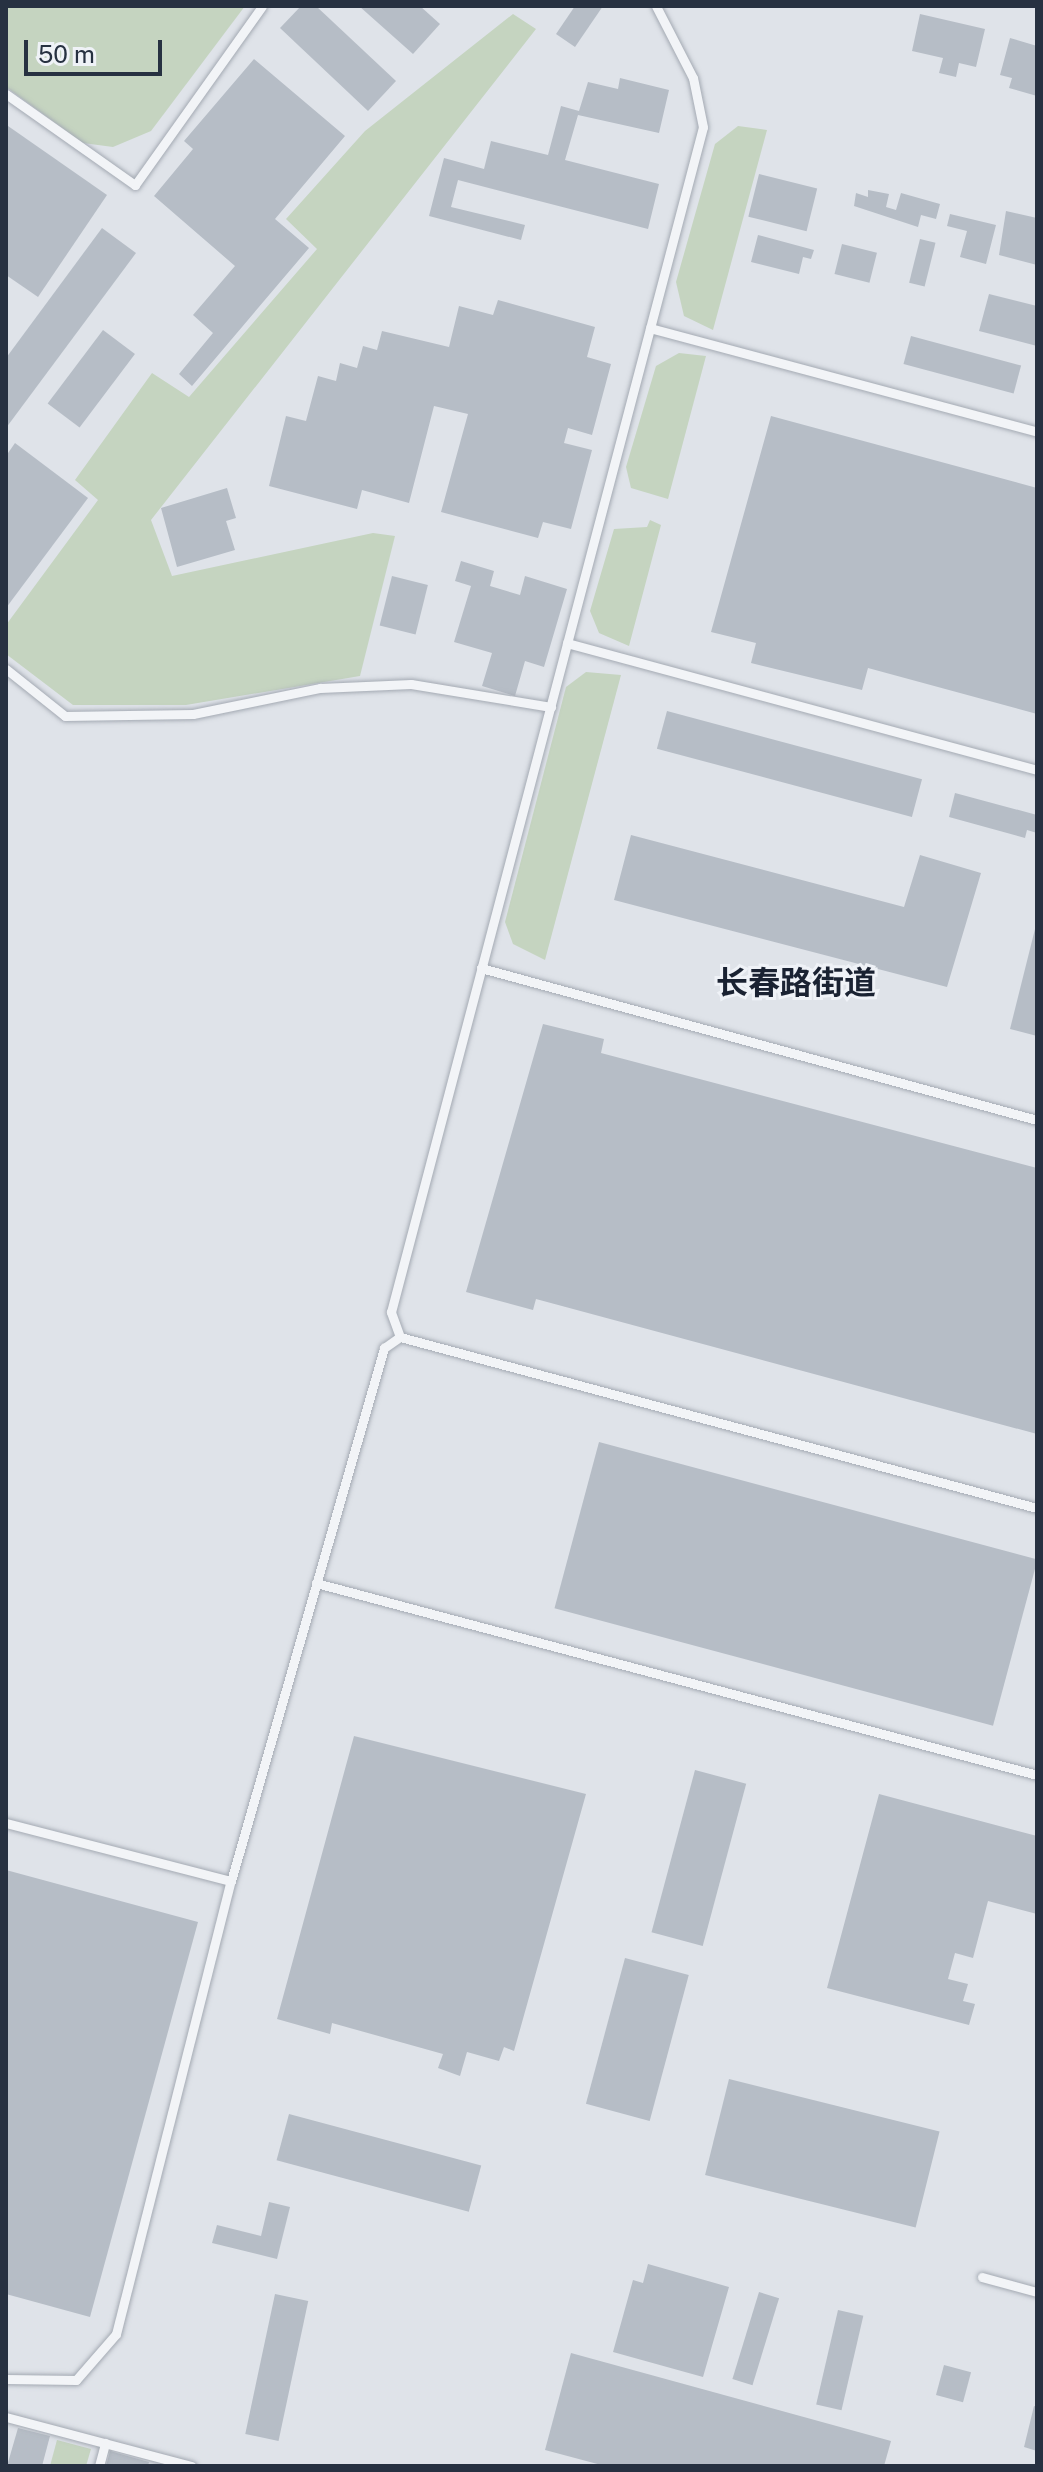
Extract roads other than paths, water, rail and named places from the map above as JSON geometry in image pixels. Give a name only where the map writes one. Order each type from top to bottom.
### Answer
[{"type":"lane","points":[[6,94],[135,185],[262,6]]},
{"type":"lane","points":[[400,1337],[391,1312],[703,127],[693,78],[656,6]]},
{"type":"lane","points":[[650,328],[1037,432]]},
{"type":"lane","points":[[567,643],[1037,770]]},
{"type":"lane","points":[[6,669],[65,716],[193,714],[320,688],[411,684],[551,707]]},
{"type":"lane","points":[[481,968],[1037,1120]]},
{"type":"lane","points":[[6,2379],[76,2380],[116,2334],[231,1881],[384,1348],[400,1337],[1037,1508]]},
{"type":"lane","points":[[316,1583],[1037,1775]]},
{"type":"lane","points":[[6,1823],[231,1881]]},
{"type":"lane","points":[[982,2277],[1037,2292]]},
{"type":"lane","points":[[6,2418],[192,2466]]},
{"type":"lane","points":[[99,2466],[105,2443]]},
{"type":"district","name":"长春路街道","points":[[796,983]]}]
